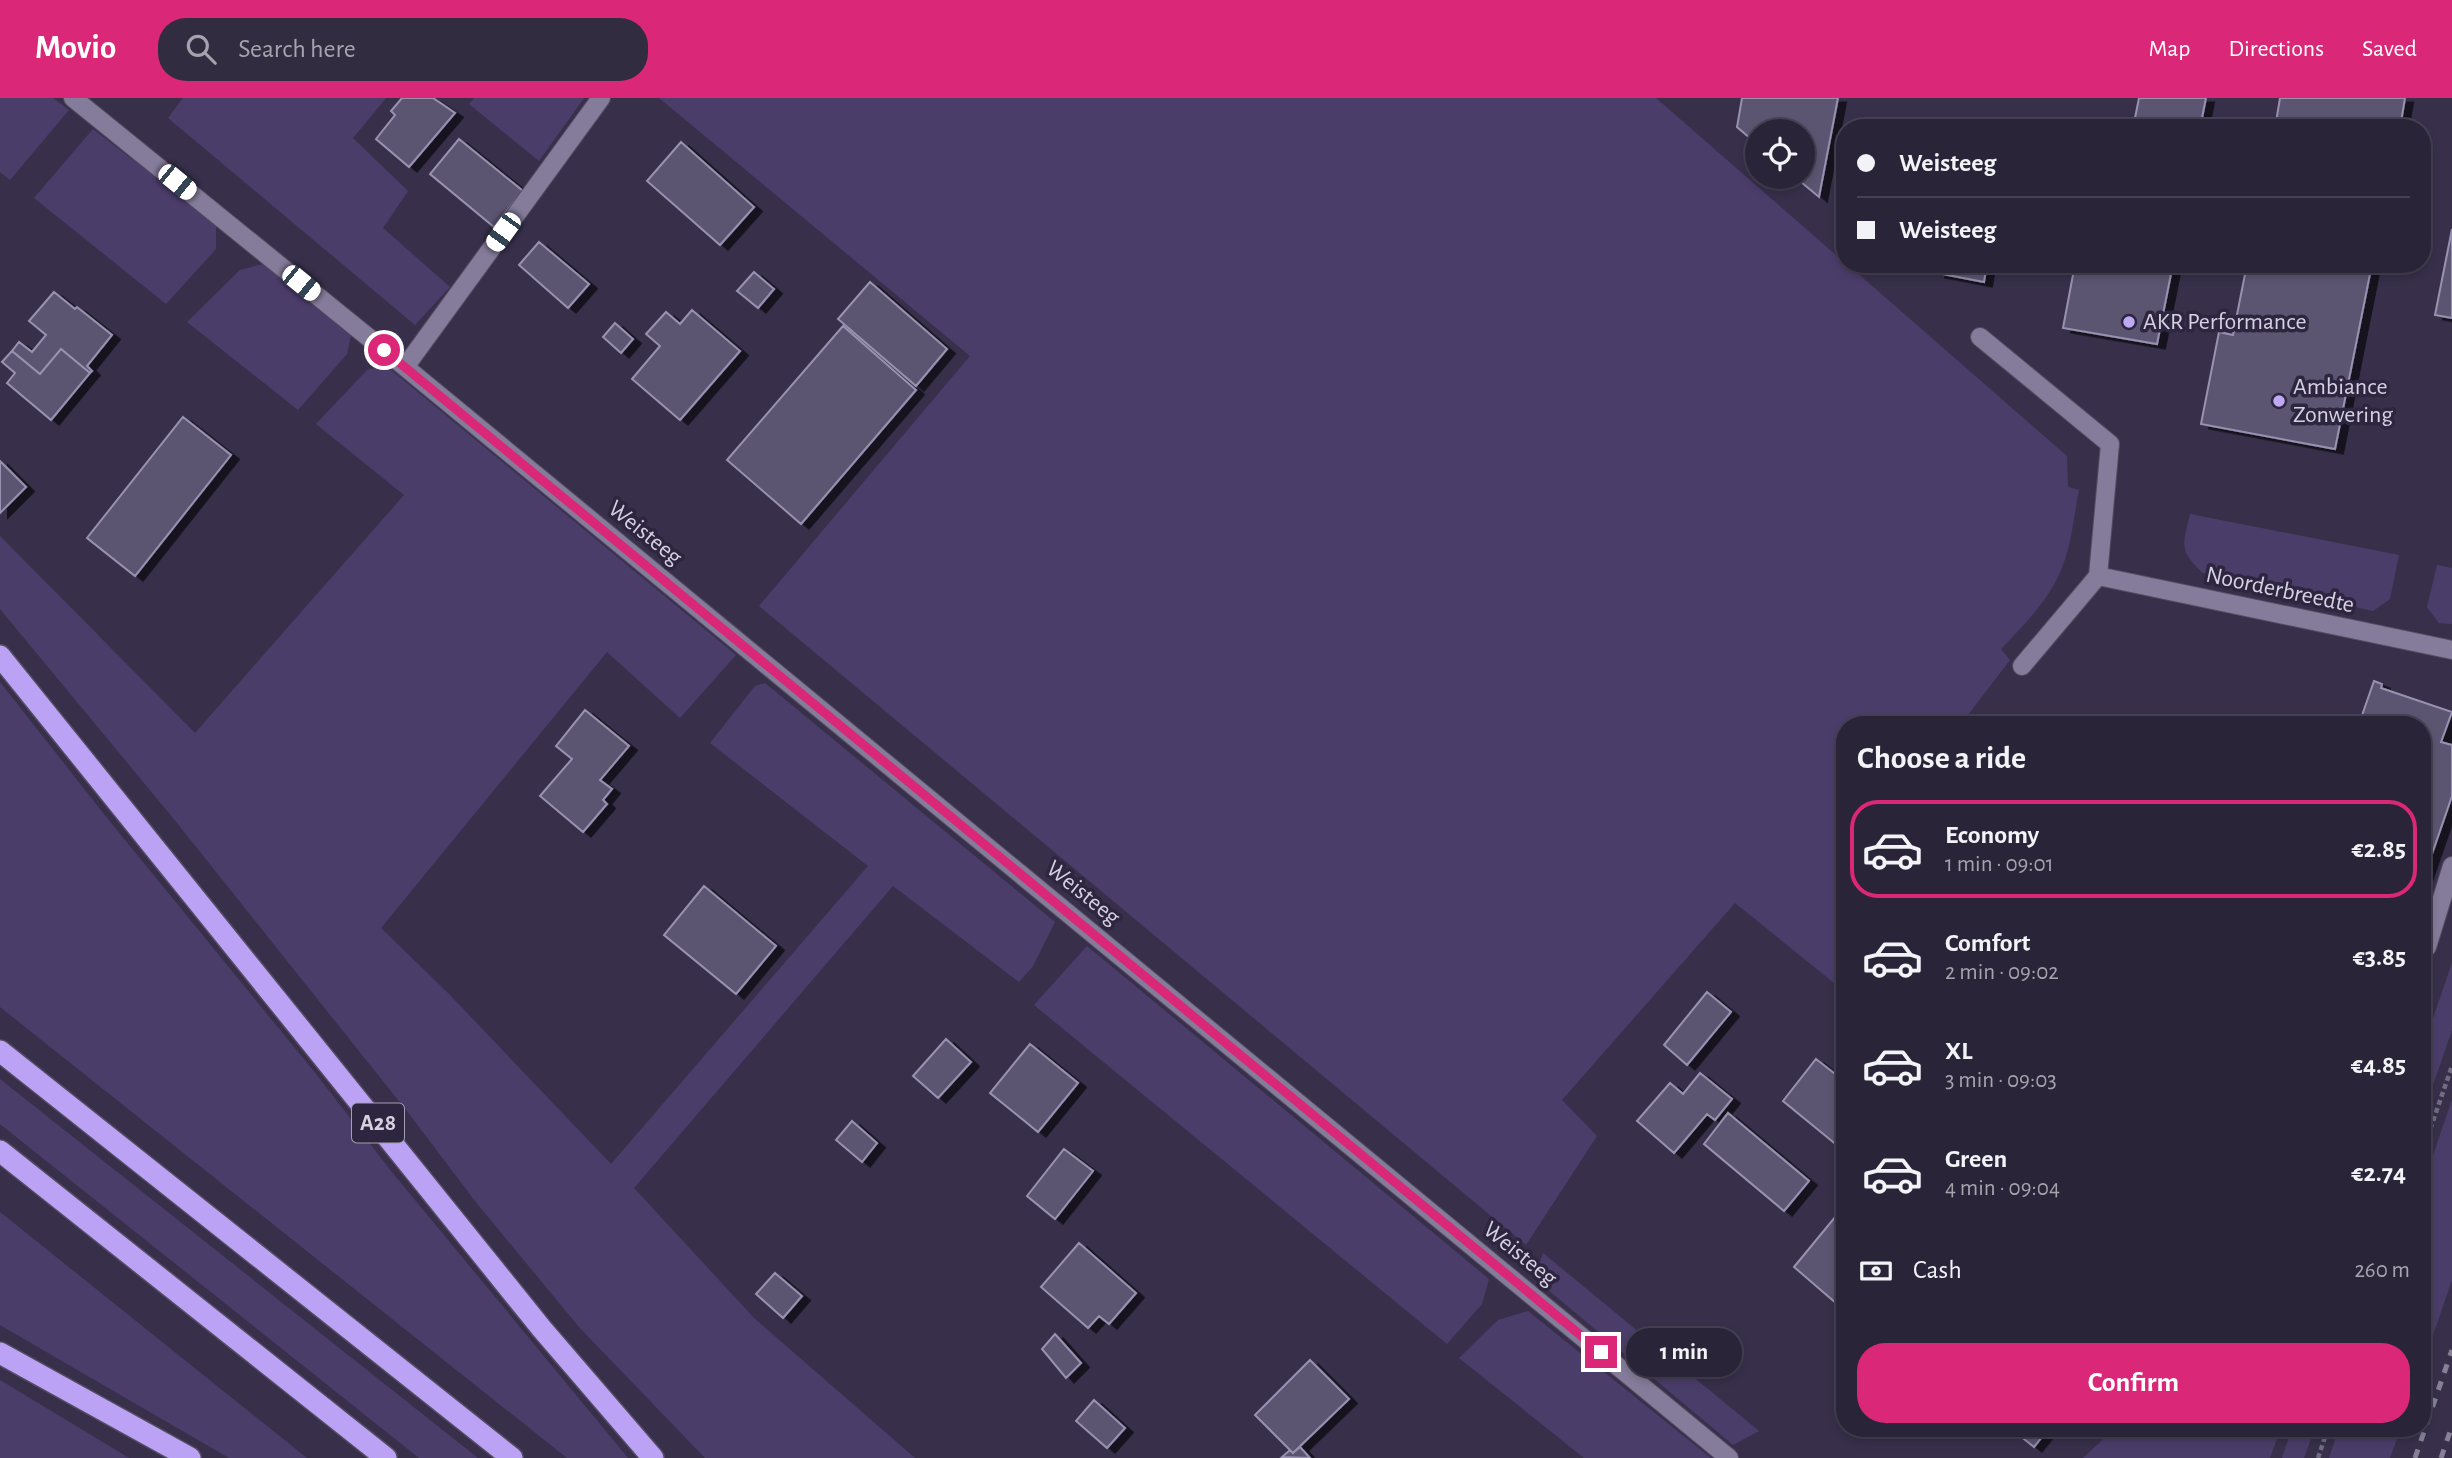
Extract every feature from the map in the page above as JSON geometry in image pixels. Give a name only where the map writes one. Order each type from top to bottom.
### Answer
[{"type":"highway","name":"A28","points":[[0,656],[542,1329],[653,1458]]},
{"type":"highway","points":[[0,1051],[512,1458]]},
{"type":"highway","points":[[0,1151],[386,1458]]},
{"type":"highway","points":[[0,1353],[190,1458]]},
{"type":"street","name":"Weisteeg","points":[[73,98],[405,367],[1729,1458]]},
{"type":"street","points":[[405,367],[601,98]]},
{"type":"street","points":[[1980,337],[2110,444],[2098,576],[2022,666]]},
{"type":"street","name":"Noorderbreedte","points":[[2098,576],[2452,650]]},
{"type":"street","points":[[2431,934],[2452,866]]},
{"type":"path","points":[[2431,1127],[2452,1066]]},
{"type":"path","points":[[2318,1458],[2325,1437]]},
{"type":"shaded area","points":[[0,98],[53,98],[69,110],[10,180],[0,172]]},
{"type":"shaded area","points":[[183,98],[386,98],[353,138],[408,191],[383,228],[450,287],[415,325],[168,118]]},
{"type":"shaded area","points":[[474,98],[584,98],[539,161],[469,104]]},
{"type":"shaded area","points":[[659,98],[1656,98],[1745,176],[1745,189],[1760,189],[1836,255],[1836,273],[1857,273],[2067,456],[2068,487],[2079,490],[2069,547],[2058,577],[2036,610],[2001,649],[2010,660],[1967,716],[1836,716],[1836,985],[1735,903],[1562,1100],[1597,1136],[1526,1245],[759,606],[970,356]]},
{"type":"shaded area","points":[[93,129],[216,224],[216,249],[166,304],[34,198]]},
{"type":"shaded area","points":[[263,264],[351,336],[347,354],[298,410],[187,322],[240,270]]},
{"type":"shaded area","points":[[385,365],[736,655],[680,718],[607,652],[381,928],[449,994],[611,1164],[868,866],[710,743],[755,686],[765,683],[1055,922],[1033,966],[1019,982],[893,886],[634,1188],[754,1318],[915,1458],[705,1458],[579,1327],[475,1201],[410,1115],[173,818],[0,609],[0,536],[195,733],[404,495],[316,424],[367,370]]},
{"type":"shaded area","points":[[2190,514],[2399,555],[2390,599],[2373,611],[2203,573],[2189,558],[2184,546]]},
{"type":"shaded area","points":[[2437,565],[2452,568],[2452,624],[2439,623],[2427,607]]},
{"type":"shaded area","points":[[0,682],[391,1171],[628,1458],[567,1458],[0,1007]]},
{"type":"shaded area","points":[[1087,946],[1489,1279],[1482,1304],[1447,1344],[1034,1005]]},
{"type":"shaded area","points":[[2452,963],[2452,1030],[2431,1091],[2431,1024]]},
{"type":"shaded area","points":[[0,1079],[478,1458],[419,1458],[0,1124]]},
{"type":"shaded area","points":[[2452,1100],[2452,1280],[2431,1341],[2431,1161]]},
{"type":"shaded area","points":[[0,1212],[307,1458],[229,1458],[0,1325]]},
{"type":"shaded area","points":[[1543,1253],[1759,1431],[1733,1445],[1534,1278]]},
{"type":"shaded area","points":[[1528,1311],[1711,1458],[1584,1458],[1459,1358],[1498,1320]]},
{"type":"shaded area","points":[[0,1380],[129,1458],[0,1458]]},
{"type":"shaded area","points":[[2105,1437],[2278,1437],[2270,1458],[2083,1458]]},
{"type":"shaded area","points":[[2289,1437],[2312,1437],[2304,1458],[2282,1458]]},
{"type":"shaded area","points":[[2336,1437],[2398,1437],[2390,1458],[2329,1458]]},
{"type":"building","points":[[402,98],[433,98],[455,113],[409,167],[376,139],[395,115],[391,111]]},
{"type":"building","points":[[1742,98],[1838,98],[1819,197],[1809,189],[1815,189],[1815,119],[1745,119],[1745,134],[1737,127]]},
{"type":"building","points":[[2139,98],[2206,98],[2202,119],[2135,119]]},
{"type":"building","points":[[2280,98],[2405,98],[2402,119],[2276,119]]},
{"type":"building","points":[[459,139],[523,191],[494,227],[430,174]]},
{"type":"building","points":[[681,142],[754,207],[720,245],[647,181]]},
{"type":"building","points":[[2452,229],[2452,318],[2435,315]]},
{"type":"building","points":[[539,242],[589,284],[568,308],[519,265]]},
{"type":"building","points":[[754,272],[774,289],[758,308],[737,291]]},
{"type":"building","points":[[1937,273],[1986,273],[1984,282]]},
{"type":"building","points":[[2073,273],[2171,273],[2157,344],[2063,328]]},
{"type":"building","points":[[2245,273],[2370,273],[2335,449],[2201,424],[2219,332],[2233,335]]},
{"type":"building","points":[[870,282],[947,349],[916,386],[838,319]]},
{"type":"building","points":[[54,292],[112,335],[87,366],[92,371],[90,373],[61,349],[40,374],[12,351],[19,342],[32,352],[46,335],[29,321]]},
{"type":"building","points":[[692,310],[740,351],[680,420],[632,379],[660,346],[646,334],[666,312],[680,324]]},
{"type":"building","points":[[615,323],[633,339],[621,353],[603,337]]},
{"type":"building","points":[[843,326],[916,390],[801,524],[727,460]]},
{"type":"building","points":[[61,349],[90,373],[51,420],[7,383],[15,373],[2,362],[12,351],[40,374]]},
{"type":"building","points":[[183,417],[231,455],[135,576],[87,538]]},
{"type":"building","points":[[0,461],[26,487],[0,513]]},
{"type":"building","points":[[2374,681],[2382,684],[2381,688],[2452,712],[2441,742],[2452,745],[2452,796],[2431,857],[2431,716],[2362,716]]},
{"type":"building","points":[[585,710],[629,746],[600,780],[612,789],[603,800],[607,804],[583,832],[540,796],[572,759],[556,746]]},
{"type":"building","points":[[704,886],[776,946],[736,994],[664,935]]},
{"type":"building","points":[[1707,992],[1731,1012],[1687,1065],[1664,1045]]},
{"type":"building","points":[[946,1039],[971,1062],[938,1098],[913,1076]]},
{"type":"building","points":[[1030,1044],[1078,1083],[1038,1132],[990,1093]]},
{"type":"building","points":[[1816,1059],[1836,1075],[1836,1144],[1783,1101]]},
{"type":"building","points":[[1700,1073],[1732,1099],[1715,1120],[1707,1114],[1674,1153],[1637,1121],[1670,1083],[1683,1094]]},
{"type":"building","points":[[1728,1113],[1809,1181],[1784,1211],[1704,1144]]},
{"type":"building","points":[[852,1121],[877,1143],[862,1162],[836,1140]]},
{"type":"building","points":[[1064,1149],[1093,1171],[1055,1219],[1027,1196]]},
{"type":"building","points":[[1836,1216],[1836,1303],[1794,1267]]},
{"type":"building","points":[[1079,1243],[1136,1293],[1109,1324],[1099,1316],[1088,1328],[1041,1287]]},
{"type":"building","points":[[775,1273],[802,1296],[783,1318],[756,1294]]},
{"type":"building","points":[[1055,1334],[1081,1363],[1066,1378],[1042,1349]]},
{"type":"building","points":[[1310,1360],[1349,1399],[1293,1453],[1255,1415]]},
{"type":"building","points":[[1094,1400],[1125,1428],[1107,1448],[1076,1421]]},
{"type":"building","points":[[2021,1437],[2042,1437],[2034,1447]]},
{"type":"building","points":[[1300,1447],[1310,1458],[1282,1457],[1290,1450],[1293,1453]]},
{"type":"railway","points":[[2431,1411],[2452,1350]]},
{"type":"railway","points":[[2441,1458],[2452,1426]]},
{"type":"railway","points":[[2415,1458],[2422,1437]]},
{"type":"place","name":"AKR Performance","points":[[2129,322]]},
{"type":"place","name":"Ambiance Zonwering","points":[[2279,401]]},
{"type":"route","points":[[384,350],[1601,1352]]}]
